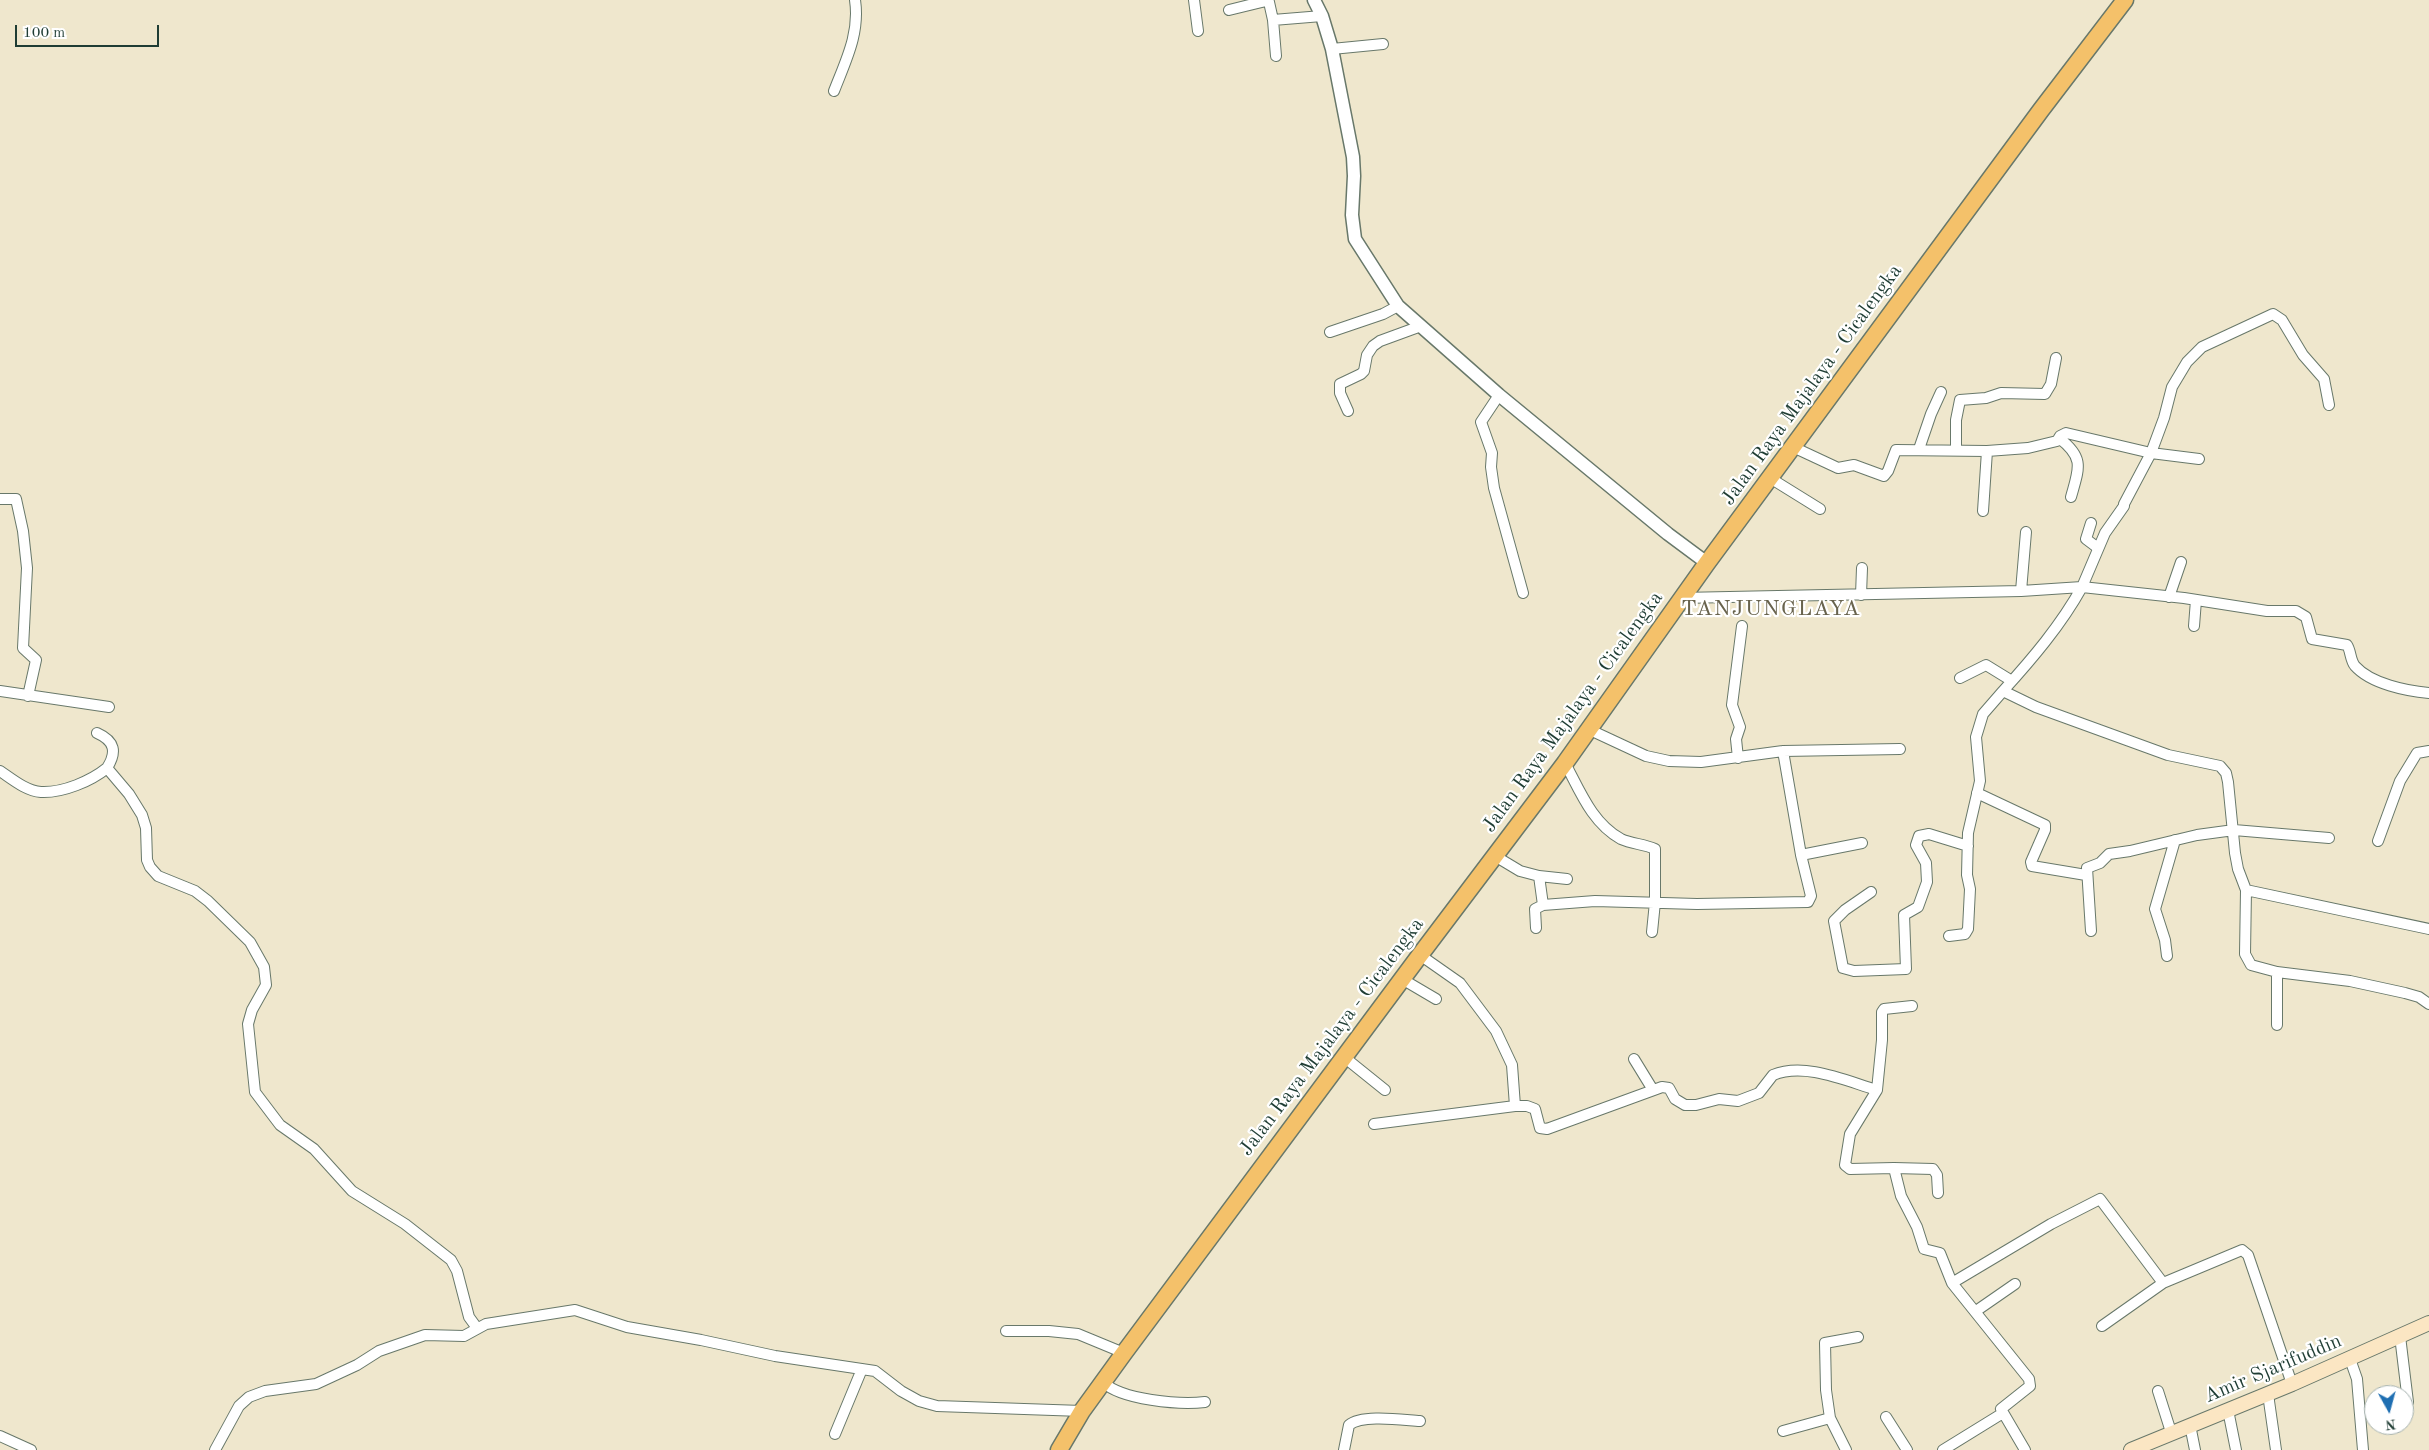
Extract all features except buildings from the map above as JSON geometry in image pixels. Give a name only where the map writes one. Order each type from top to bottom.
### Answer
[{"type":"main road","name":"Jalan Raya Majalaya - Cicalengka","points":[[1059,1450],[1082,1411],[1124,1353],[1420,954],[1565,763],[1681,598],[2041,110],[2125,0]]},
{"type":"main road","name":"Amir Sjarifuddin","points":[[2131,1450],[2292,1384],[2429,1323]]},
{"type":"street","points":[[834,91],[856,35],[858,17],[856,0]]},
{"type":"street","points":[[1194,0],[1198,31]]},
{"type":"street","points":[[1314,0],[1322,16],[1332,49],[1353,157],[1353,230],[1369,263],[1398,306],[1499,395],[1668,534],[1707,563]]},
{"type":"street","points":[[1229,10],[1267,1],[1273,20],[1276,56]]},
{"type":"street","points":[[1273,20],[1322,16]]},
{"type":"street","points":[[1332,49],[1383,44]]},
{"type":"street","points":[[1330,332],[1383,314],[1398,306]]},
{"type":"street","points":[[1949,936],[1965,934],[1968,929],[1970,889],[1967,876],[1968,833],[1980,781],[1976,737],[1983,714],[2068,612],[2082,587],[2108,528],[2124,506],[2151,453],[2164,418],[2172,387],[2187,362],[2202,347],[2273,314],[2282,320],[2302,355],[2324,379],[2330,405]]},
{"type":"street","points":[[1348,411],[1340,393],[1340,384],[1364,371],[1366,356],[1380,340],[1421,326]]},
{"type":"street","points":[[1956,450],[1956,420],[1960,400],[1986,398],[2000,393],[2045,394],[2050,384],[2056,358]]},
{"type":"street","points":[[1919,449],[1941,392]]},
{"type":"street","points":[[1499,395],[1481,422],[1492,453],[1491,467],[1494,488],[1523,593]]},
{"type":"street","points":[[1794,447],[1838,468],[1854,466],[1884,476],[1888,471],[1896,450],[1987,451],[2028,448],[2057,441],[2066,433],[2151,453],[2199,459]]},
{"type":"street","points":[[2059,438],[2071,447],[2078,461],[2079,467],[2071,497]]},
{"type":"street","points":[[1983,512],[1987,451]]},
{"type":"street","points":[[1770,478],[1820,509]]},
{"type":"street","points":[[0,499],[16,499],[23,531],[27,588],[23,648],[36,660],[28,696]]},
{"type":"street","points":[[2090,523],[2086,540],[2098,548]]},
{"type":"street","points":[[2021,591],[2026,532]]},
{"type":"street","points":[[2170,597],[2181,562]]},
{"type":"street","points":[[1862,568],[1862,595]]},
{"type":"street","points":[[1681,598],[2021,591],[2082,587],[2196,600],[2267,611],[2291,610],[2302,612],[2306,617],[2312,639],[2347,645],[2357,668],[2385,684],[2406,691],[2429,694]]},
{"type":"street","points":[[2194,626],[2196,600]]},
{"type":"street","points":[[1738,758],[1736,739],[1740,727],[1732,705],[1742,626]]},
{"type":"street","points":[[1960,678],[1986,665],[2012,681]]},
{"type":"street","points":[[0,691],[109,706]]},
{"type":"street","points":[[2003,691],[2036,707],[2159,752],[2220,766],[2226,773],[2228,782],[2238,869],[2246,890],[2245,954],[2247,961],[2251,965],[2277,972],[2350,981],[2405,993],[2429,1004]]},
{"type":"street","points":[[1588,729],[1646,756],[1669,761],[1701,762],[1783,751],[1900,749]]},
{"type":"street","points":[[0,771],[14,781],[41,792],[66,788],[107,768],[111,761],[112,745],[107,737],[97,733]]},
{"type":"street","points":[[1536,928],[1535,909],[1543,905],[1595,900],[1697,904],[1808,902],[1811,896],[1801,855],[1783,751]]},
{"type":"street","points":[[2378,841],[2404,773],[2416,753],[2429,751]]},
{"type":"street","points":[[1565,763],[1590,810],[1608,829],[1630,843],[1655,849],[1655,902],[1652,932]]},
{"type":"street","points":[[107,768],[129,794],[142,815],[146,828],[147,860],[150,866],[158,876],[195,891],[208,901],[250,942],[264,967],[266,985],[252,1010],[248,1024],[255,1092],[260,1101],[280,1125],[314,1149],[352,1192],[405,1224],[451,1260],[457,1271],[469,1317],[477,1328]]},
{"type":"street","points":[[1977,793],[2044,825],[2045,830],[2031,862],[2032,866],[2086,876]]},
{"type":"street","points":[[2091,931],[2086,876],[2088,866],[2100,862],[2109,854],[2234,830],[2329,838]]},
{"type":"street","points":[[1871,892],[1845,910],[1834,921],[1844,968],[1854,971],[1906,969],[1904,915],[1918,907],[1927,882],[1926,863],[1916,845],[1919,836],[1929,834],[1968,846]]},
{"type":"street","points":[[2167,956],[2165,940],[2155,909],[2175,840]]},
{"type":"street","points":[[1801,855],[1862,843]]},
{"type":"street","points":[[1494,856],[1520,872],[1567,879]]},
{"type":"street","points":[[1539,876],[1543,905]]},
{"type":"street","points":[[2246,890],[2429,929]]},
{"type":"street","points":[[1420,954],[1460,983],[1496,1031],[1512,1065],[1514,1106]]},
{"type":"street","points":[[2277,972],[2277,1025]]},
{"type":"street","points":[[1402,979],[1436,999]]},
{"type":"street","points":[[1912,1006],[1884,1008],[1882,1012],[1882,1040],[1877,1090],[1850,1134],[1845,1165],[1850,1169],[1933,1169],[1937,1175],[1938,1193]]},
{"type":"street","points":[[1344,1057],[1385,1090]]},
{"type":"street","points":[[1634,1059],[1653,1090]]},
{"type":"street","points":[[1374,1124],[1514,1106],[1533,1108],[1539,1126],[1547,1129],[1653,1090],[1669,1088],[1675,1099],[1685,1104],[1696,1105],[1719,1099],[1738,1101],[1759,1093],[1776,1074],[1816,1072],[1877,1090]]},
{"type":"street","points":[[1894,1168],[1901,1196],[1917,1227],[1924,1249],[1940,1253],[1952,1282],[2030,1382],[2030,1386],[2002,1407],[2003,1413],[2025,1450]]},
{"type":"street","points":[[1952,1282],[2051,1224],[2100,1199],[2163,1284]]},
{"type":"street","points":[[2102,1326],[2163,1284],[2237,1250],[2245,1251],[2292,1384]]},
{"type":"street","points":[[1976,1312],[2016,1284]]},
{"type":"street","points":[[216,1450],[239,1406],[250,1397],[265,1391],[316,1384],[343,1372],[379,1351],[425,1335],[464,1336],[477,1328],[510,1320],[575,1310],[627,1327],[775,1356],[875,1371],[884,1376],[901,1391],[919,1401],[937,1406],[1082,1411]]},
{"type":"street","points":[[1006,1331],[1049,1330],[1078,1334],[1124,1353]]},
{"type":"street","points":[[2400,1336],[2406,1385]]},
{"type":"street","points":[[1846,1450],[1830,1418],[1826,1390],[1825,1343],[1858,1337]]},
{"type":"street","points":[[2350,1358],[2357,1379],[2363,1450]]},
{"type":"street","points":[[835,1434],[862,1369]]},
{"type":"street","points":[[1103,1382],[1117,1392],[1161,1402],[1186,1404],[1205,1402]]},
{"type":"street","points":[[2158,1391],[2172,1432]]},
{"type":"street","points":[[2268,1394],[2276,1450]]},
{"type":"street","points":[[2228,1410],[2236,1450]]},
{"type":"street","points":[[1943,1450],[2003,1413]]},
{"type":"street","points":[[1886,1416],[1907,1450]]},
{"type":"street","points":[[1782,1431],[1830,1418]]},
{"type":"street","points":[[1344,1450],[1349,1425],[1354,1421],[1372,1419],[1420,1421]]},
{"type":"street","points":[[2190,1425],[2195,1450]]},
{"type":"street","points":[[0,1436],[31,1450]]},
{"type":"district","name":"TANJUNGLAYA","points":[[1771,609]]}]
